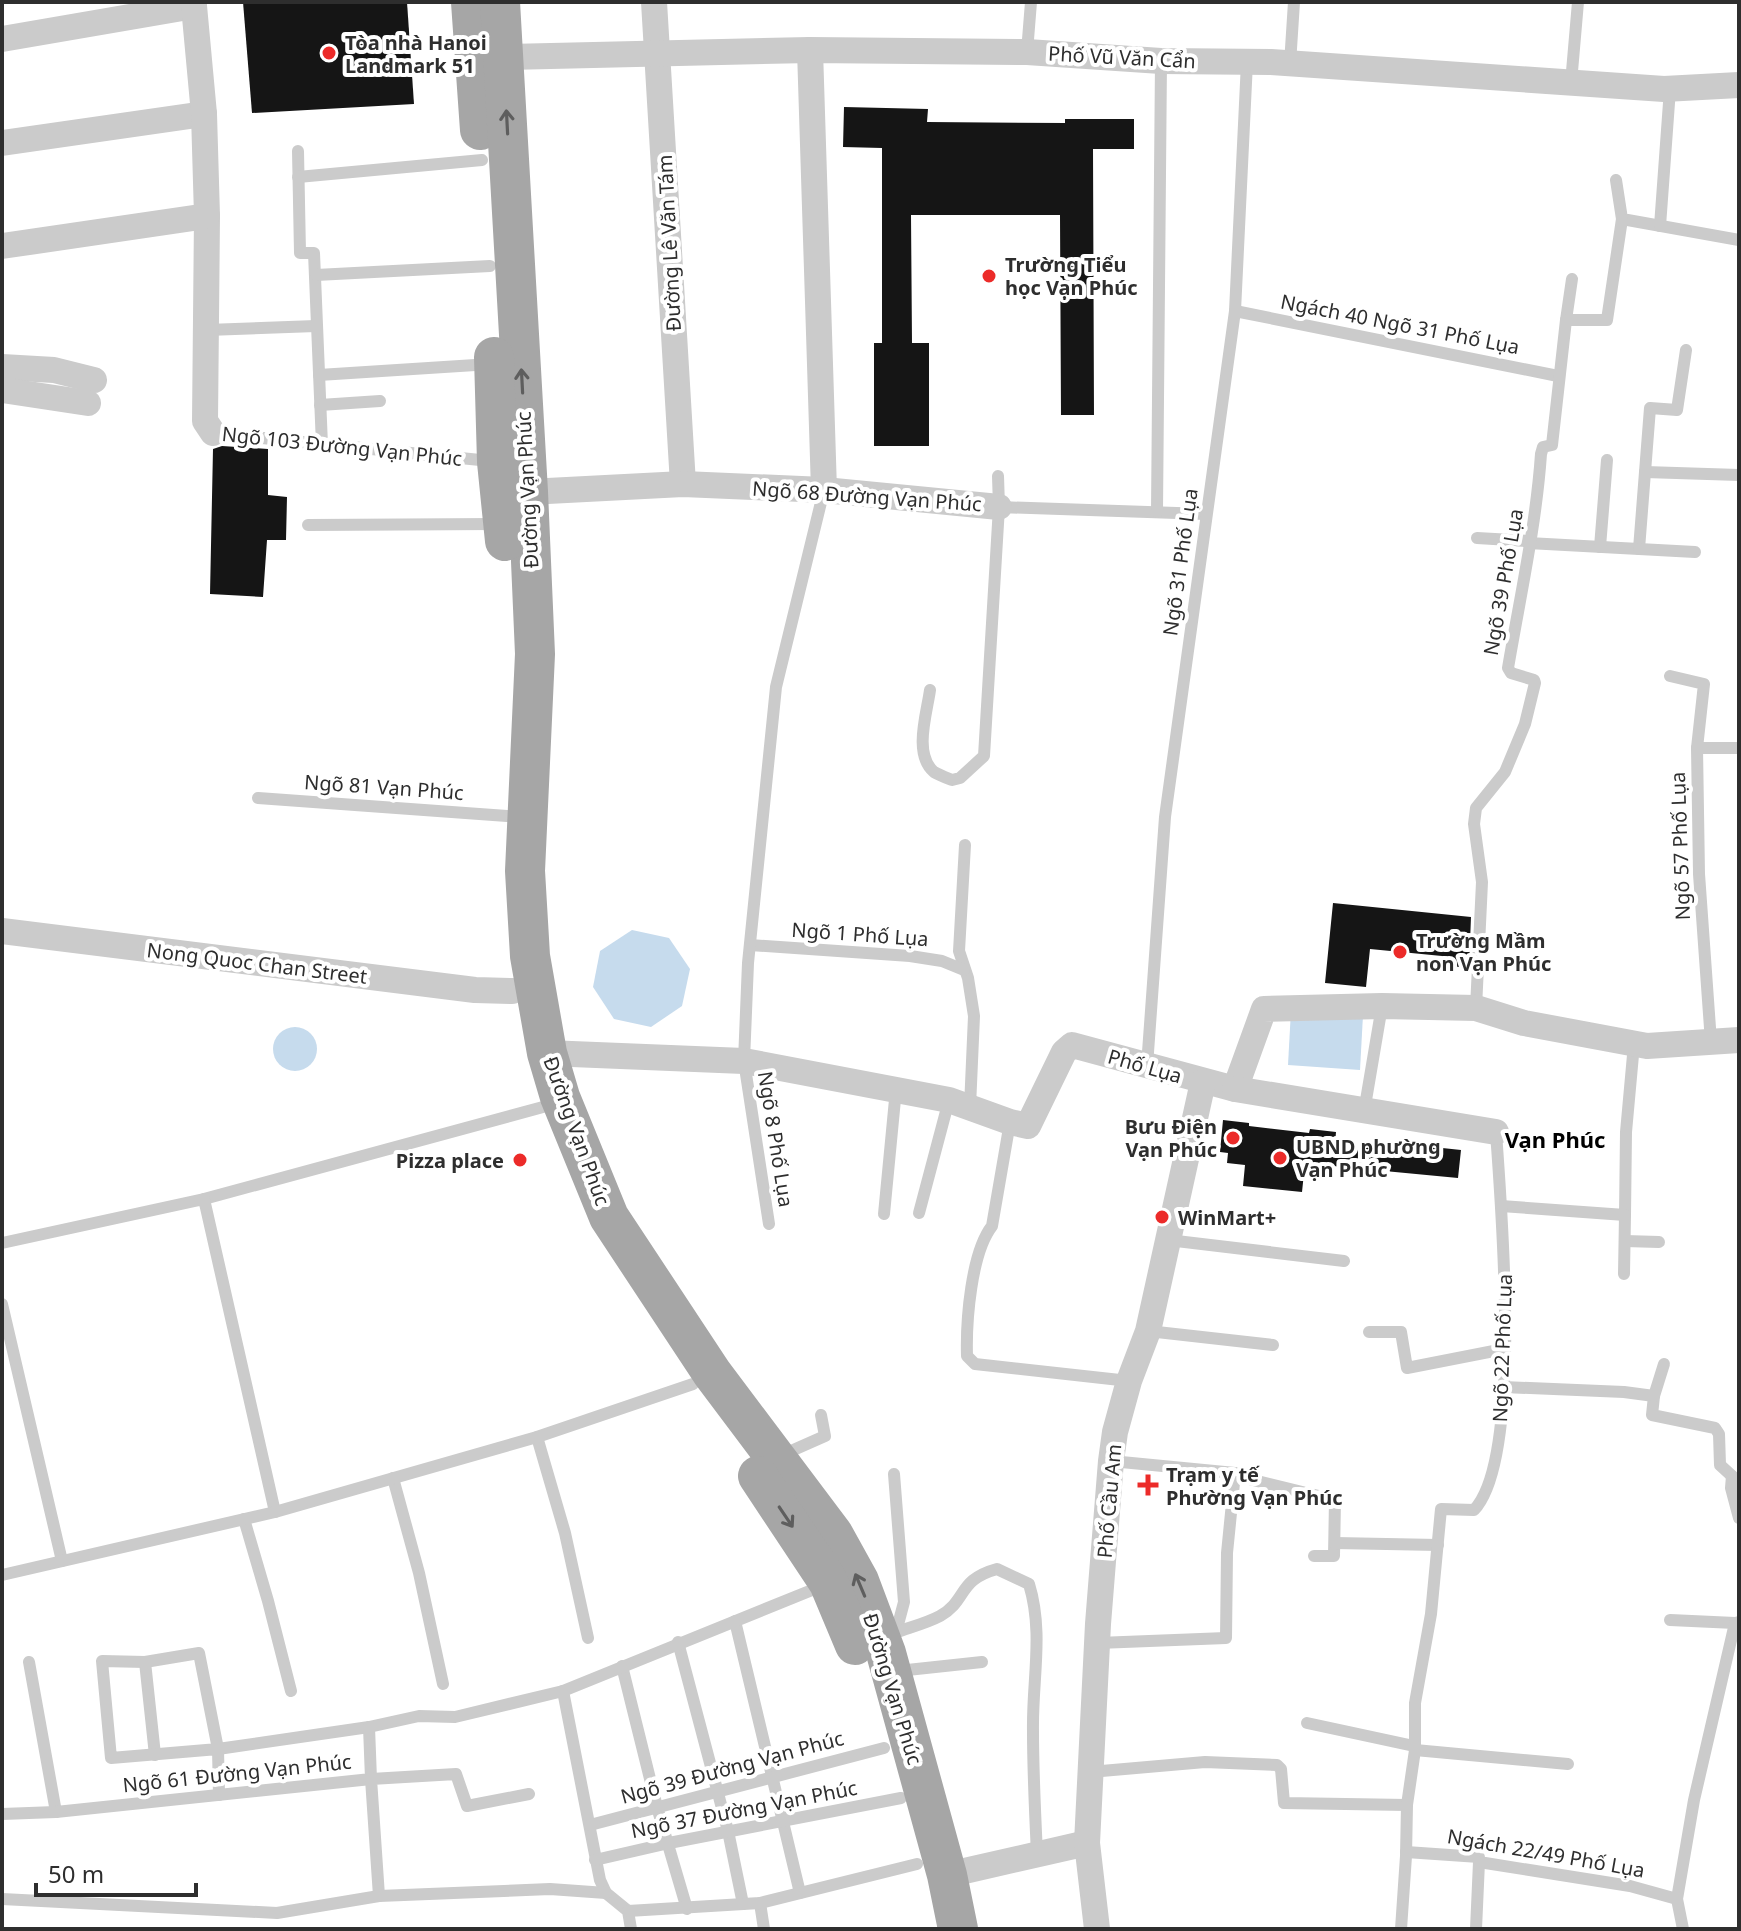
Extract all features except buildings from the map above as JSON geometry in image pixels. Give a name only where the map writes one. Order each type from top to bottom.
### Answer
[{"type":"main road","name":"Đường Vạn Phúc","points":[[471,2],[482,160],[503,265],[528,492],[535,654],[518,817],[504,883],[512,991],[527,1060],[568,1175],[597,1238],[631,1293],[702,1379],[775,1458],[833,1534],[859,1581],[891,1652],[901,1798],[958,1929]]},
{"type":"main road","name":"Đường Vạn Phúc","points":[[500,2],[503,265],[494,363],[497,462],[504,524],[518,817],[530,956],[547,1053],[560,1097],[609,1217],[702,1379],[829,1583],[897,1743],[932,1869],[930,1929]]},
{"type":"street","name":"Đường Lê Văn Tám","points":[[654,2],[683,484]]},
{"type":"street","points":[[2,39],[194,4]]},
{"type":"street","name":"Ngõ 103 Đường Vạn Phúc","points":[[194,4],[204,114],[207,216],[205,421],[213,433]]},
{"type":"street","name":"Phố Vũ Văn Cẩn","points":[[503,57],[810,50],[1027,52],[1161,61],[1290,64],[1670,89],[1739,85]]},
{"type":"street","points":[[810,50],[824,490]]},
{"type":"street","points":[[2,143],[204,114]]},
{"type":"street","points":[[2,246],[207,216]]},
{"type":"street","points":[[2,367],[54,370],[91,391],[2,390]]},
{"type":"street","name":"Ngõ 68 Đường Vạn Phúc","points":[[528,492],[683,484],[824,490],[999,507]]},
{"type":"street","name":"Nong Quoc Chan Street","points":[[2,931],[460,988],[512,991]]},
{"type":"street","points":[[1235,1089],[1264,1009],[1382,1006],[1476,1008],[1524,1023],[1647,1046],[1739,1040]]},
{"type":"street","name":"Phố Lụa","points":[[1010,1122],[1026,1126],[1030,1123],[1069,1046],[1235,1089]]},
{"type":"street","points":[[547,1053],[744,1061],[896,1089],[960,1104],[1010,1122]]},
{"type":"street","name":"Phố Cầu Am","points":[[1097,1929],[1087,1843],[1111,1461],[1115,1432],[1129,1381],[1148,1331],[1203,1082]]},
{"type":"street","name":"Ngõ 22 Phố Lụa","points":[[1235,1089],[1496,1132]]},
{"type":"street","points":[[932,1869],[1037,1854],[1087,1843]]},
{"type":"lane","points":[[1027,52],[1031,2]]},
{"type":"lane","points":[[1290,64],[1294,2]]},
{"type":"lane","points":[[1571,83],[1578,2]]},
{"type":"lane","points":[[1157,512],[1161,61]]},
{"type":"lane","name":"Ngõ 31 Phố Lụa","points":[[1147,1066],[1165,817],[1235,311],[1247,62]]},
{"type":"lane","points":[[1660,226],[1670,89]]},
{"type":"lane","points":[[298,151],[300,253],[314,253],[316,275],[322,445]]},
{"type":"lane","points":[[298,177],[482,160]]},
{"type":"lane","points":[[1566,320],[1607,320],[1622,219],[1616,180]]},
{"type":"lane","points":[[1622,219],[1739,240]]},
{"type":"lane","points":[[316,275],[503,265]]},
{"type":"lane","points":[[1558,376],[1572,279]]},
{"type":"lane","name":"Ngách 40 Ngõ 31 Phố Lụa","points":[[1235,311],[1558,376]]},
{"type":"lane","points":[[207,330],[316,326]]},
{"type":"lane","points":[[1639,549],[1650,408],[1677,410],[1686,350]]},
{"type":"lane","points":[[319,375],[494,363]]},
{"type":"lane","name":"Ngõ 39 Phố Lụa","points":[[1476,1008],[1482,882],[1474,824],[1476,808],[1505,772],[1525,724],[1535,683],[1511,673],[1508,668],[1528,542],[1535,521],[1543,447],[1552,445],[1558,376]]},
{"type":"lane","points":[[320,405],[380,401]]},
{"type":"lane","name":"Ngõ 103 Đường Vạn Phúc","points":[[213,433],[497,462]]},
{"type":"lane","points":[[1600,547],[1607,460]]},
{"type":"lane","points":[[1645,472],[1739,475]]},
{"type":"lane","points":[[930,690],[923,739],[924,758],[934,772],[952,780],[960,778],[984,756],[999,507],[998,476]]},
{"type":"lane","name":"Ngõ 8 Phố Lụa","points":[[769,1224],[744,1061],[750,945],[776,687],[824,490]]},
{"type":"lane","name":"Ngõ 68 Đường Vạn Phúc","points":[[999,507],[1206,514]]},
{"type":"lane","points":[[308,525],[504,524]]},
{"type":"lane","points":[[1477,538],[1695,552]]},
{"type":"lane","name":"Ngõ 57 Phố Lụa","points":[[1670,676],[1704,684],[1697,748],[1699,874],[1711,1042]]},
{"type":"lane","points":[[1697,748],[1739,748]]},
{"type":"lane","name":"Ngõ 81 Vạn Phúc","points":[[258,798],[518,817]]},
{"type":"lane","points":[[919,1213],[960,1104],[974,1016],[959,951],[965,845]]},
{"type":"lane","name":"Ngõ 1 Phố Lụa","points":[[750,945],[910,956],[942,961],[964,970]]},
{"type":"lane","points":[[1364,1112],[1382,1006]]},
{"type":"lane","points":[[1624,1274],[1626,1132],[1634,1044]]},
{"type":"lane","points":[[884,1214],[896,1089]]},
{"type":"lane","points":[[2,1243],[204,1199],[543,1107]]},
{"type":"lane","points":[[1010,1122],[992,1226],[982,1239],[976,1257],[966,1352],[968,1360],[975,1364],[1129,1381]]},
{"type":"lane","name":"Ngõ 22 Phố Lụa","points":[[1401,1929],[1415,1703],[1431,1614],[1441,1509],[1474,1510],[1485,1498],[1504,1411],[1504,1258],[1496,1132]]},
{"type":"lane","points":[[204,1199],[275,1512]]},
{"type":"lane","points":[[1501,1206],[1625,1215]]},
{"type":"lane","points":[[1168,1240],[1344,1261]]},
{"type":"lane","points":[[1625,1241],[1659,1242]]},
{"type":"lane","points":[[2,1304],[62,1561]]},
{"type":"lane","points":[[1148,1331],[1273,1345]]},
{"type":"lane","points":[[1369,1332],[1401,1332],[1407,1368],[1504,1349]]},
{"type":"lane","points":[[1664,1364],[1654,1396],[1652,1415],[1715,1428],[1719,1434],[1720,1465],[1736,1475],[1731,1488],[1739,1518]]},
{"type":"lane","points":[[2,1575],[275,1512],[537,1437],[702,1379]]},
{"type":"lane","points":[[1503,1387],[1654,1396]]},
{"type":"lane","points":[[775,1458],[825,1436],[821,1415]]},
{"type":"lane","points":[[537,1437],[565,1533],[588,1638]]},
{"type":"lane","points":[[1111,1461],[1235,1473],[1335,1500],[1334,1556],[1314,1556]]},
{"type":"lane","points":[[1098,1643],[1226,1638],[1227,1553],[1235,1473]]},
{"type":"lane","points":[[891,1652],[904,1602],[894,1474]]},
{"type":"lane","points":[[393,1478],[419,1573],[443,1684]]},
{"type":"lane","points":[[244,1519],[291,1691]]},
{"type":"lane","points":[[1335,1543],[1438,1545]]},
{"type":"lane","points":[[891,1652],[956,1603],[966,1585],[979,1574],[997,1569],[1029,1584],[1037,1609],[1038,1664],[1032,1727],[1037,1854]]},
{"type":"lane","name":"Ngõ 61 Đường Vạn Phúc","points":[[2,1814],[56,1812],[371,1779],[369,1727],[419,1716],[455,1717],[563,1691],[829,1583]]},
{"type":"lane","points":[[1670,1620],[1737,1622],[1694,1800],[1677,1899],[1683,1929]]},
{"type":"lane","points":[[735,1621],[800,1893]]},
{"type":"lane","points":[[678,1642],[728,1831],[743,1904]]},
{"type":"lane","points":[[891,1652],[982,1662]]},
{"type":"lane","points":[[219,1795],[218,1749],[199,1653],[145,1662],[102,1661],[111,1758],[218,1749],[369,1727]]},
{"type":"lane","points":[[29,1662],[56,1812]]},
{"type":"lane","points":[[145,1662],[155,1755]]},
{"type":"lane","points":[[622,1666],[657,1807],[687,1909]]},
{"type":"lane","points":[[563,1691],[595,1860],[606,1893],[628,1911],[760,1903],[932,1869]]},
{"type":"lane","points":[[1307,1723],[1414,1748],[1568,1764]]},
{"type":"lane","name":"Ngõ 39 Đường Vạn Phúc","points":[[590,1825],[897,1743]]},
{"type":"lane","points":[[1090,1772],[1205,1762],[1277,1765],[1281,1769],[1284,1803],[1407,1805]]},
{"type":"lane","points":[[379,1896],[371,1779],[456,1774],[467,1806],[529,1794]]},
{"type":"lane","name":"Ngõ 37 Đường Vạn Phúc","points":[[595,1860],[901,1798]]},
{"type":"lane","name":"Ngách 22/49 Phố Lụa","points":[[1406,1852],[1479,1857],[1479,1862],[1630,1886],[1677,1899]]},
{"type":"lane","points":[[1476,1929],[1479,1862]]},
{"type":"lane","points":[[2,1899],[277,1913],[379,1896],[550,1889],[606,1893]]},
{"type":"lane","points":[[760,1903],[764,1929]]},
{"type":"lane","points":[[628,1911],[631,1929]]},
{"type":"water","points":[[632,930],[669,938],[690,969],[682,1006],[651,1027],[614,1019],[593,987],[600,951]]},
{"type":"water","points":[[1291,1010],[1363,1015],[1360,1070],[1288,1065]]},
{"type":"water","points":[[295,1027],[311,1033],[317,1049],[311,1065],[295,1071],[279,1065],[273,1049],[279,1033]]},
{"type":"place","name":"Tòa nhà Hanoi Landmark 51","points":[[329,53]]},
{"type":"place","name":"Trường Tiểu học Vạn Phúc","points":[[989,276]]},
{"type":"place","name":"Trường Mầm non Vạn Phúc","points":[[1400,952]]},
{"type":"place","name":"Bưu Điện Vạn Phúc","points":[[1233,1138]]},
{"type":"place","name":"UBND phường Vạn Phúc","points":[[1280,1158]]},
{"type":"place","name":"Pizza place","points":[[520,1160]]},
{"type":"place","name":"WinMart+","points":[[1162,1217]]},
{"type":"place","name":"Trạm y tế Phường Vạn Phúc","points":[[1148,1485]]},
{"type":"district","name":"Vạn Phúc","points":[[1555,1139]]}]
